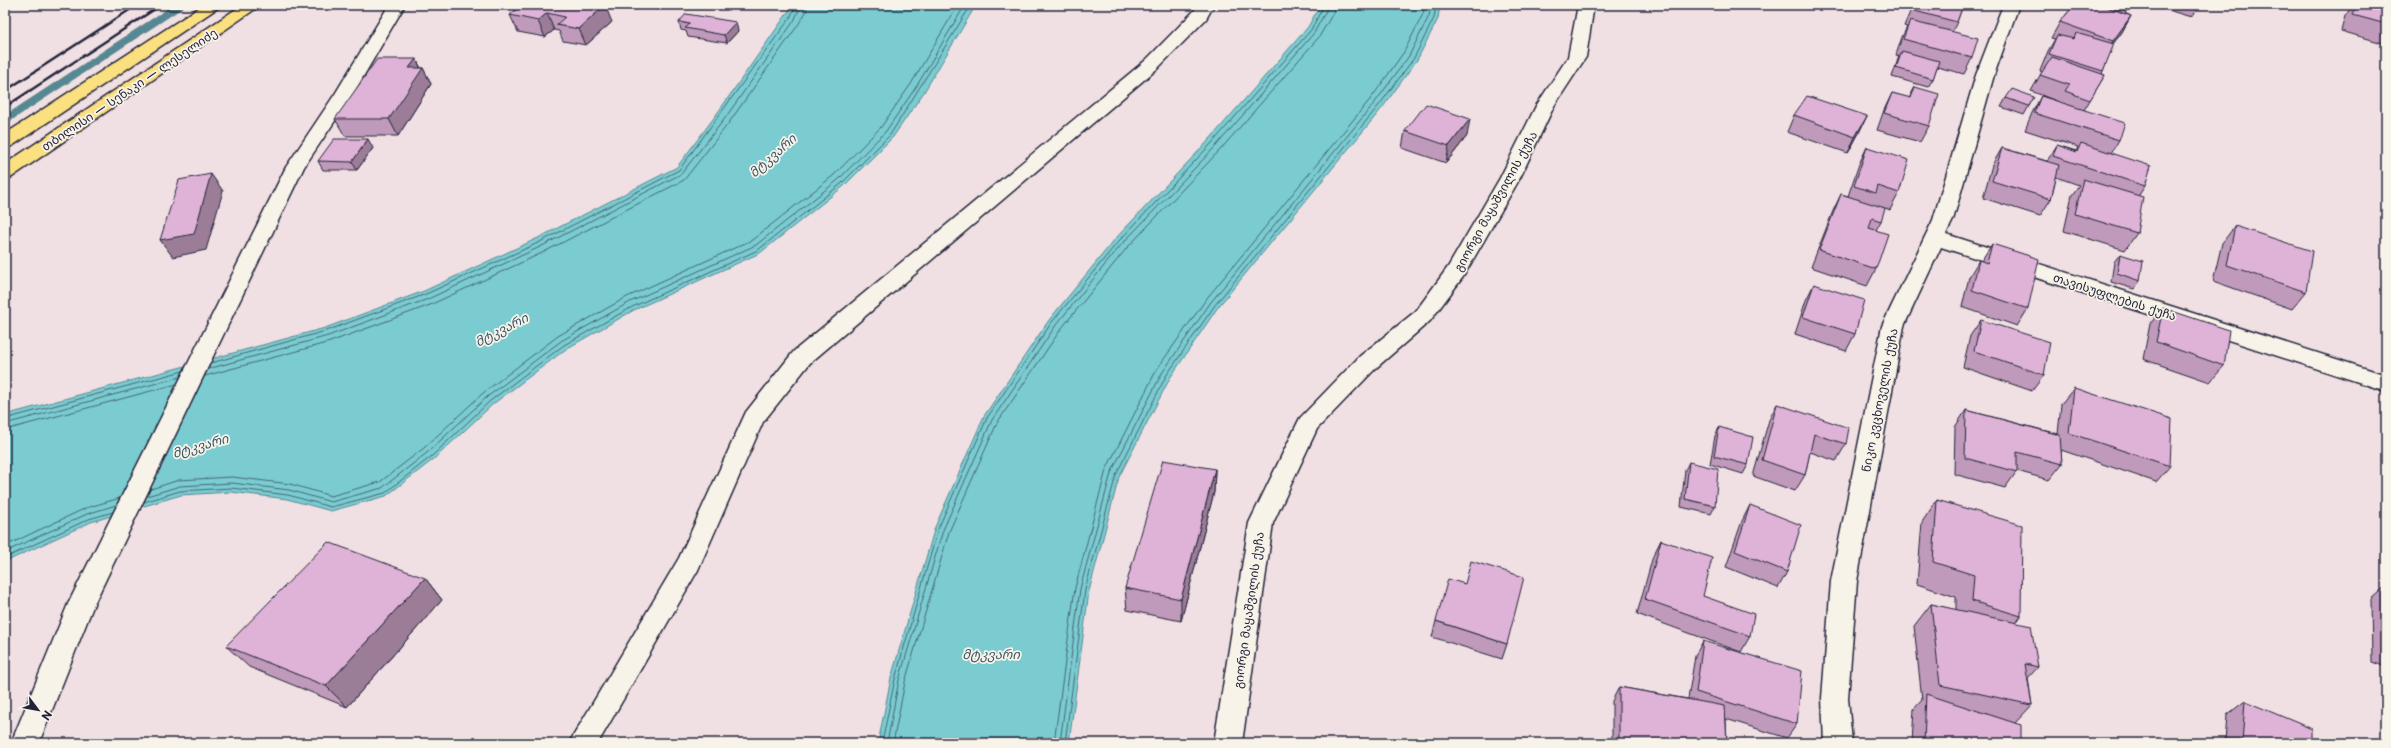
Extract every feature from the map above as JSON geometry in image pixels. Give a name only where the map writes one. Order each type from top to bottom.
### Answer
[{"type":"highway","name":"თბილისი — სენაკი — ლესელიძე","points":[[5,142],[214,5]]},
{"type":"highway","name":"თბილისი — სენაკი — ლესელიძე","points":[[5,173],[253,5]]},
{"type":"street","points":[[234,18],[261,5]]},
{"type":"street","points":[[583,743],[689,563],[754,418],[802,357],[1152,64],[1200,15],[1206,5]]},
{"type":"street","name":"გიორგი მაყაშვილის ქუჩა","points":[[1228,743],[1261,523],[1308,424],[1368,362],[1423,316],[1456,272],[1510,178],[1545,106],[1577,57],[1586,5]]},
{"type":"street","name":"ნიკო კვცხოველის ქუჩა","points":[[1838,743],[1835,698],[1844,581],[1868,449],[1893,326],[1936,238],[1943,220],[1985,75],[2011,5]]},
{"type":"street","points":[[25,743],[81,604],[295,167],[344,94],[393,7]]},
{"type":"street","name":"თავისუფლების ქუჩა","points":[[1936,238],[2386,383]]},
{"type":"water","points":[[793,5],[976,5],[924,92],[893,137],[844,186],[760,253],[634,310],[566,349],[493,404],[434,459],[386,496],[331,511],[287,499],[231,492],[181,495],[91,522],[5,562],[5,415],[325,328],[424,291],[536,239],[677,167],[716,115]]},
{"type":"water","name":"მტკვარი","points":[[1320,5],[1440,5],[1438,19],[1417,60],[1383,107],[1218,307],[1170,378],[1119,477],[1089,591],[1069,743],[878,743],[891,678],[935,527],[984,416],[1049,320],[1115,239],[1209,140],[1308,27]]},
{"type":"building","points":[[522,5],[605,5],[579,29],[556,25],[565,17],[547,13],[538,21],[510,15]]},
{"type":"building","points":[[1913,5],[1963,5],[1957,22],[1911,10]]},
{"type":"building","points":[[2074,5],[2102,5],[2131,16],[2113,41],[2060,22]]},
{"type":"building","points":[[2108,5],[2130,5],[2127,11]]},
{"type":"building","points":[[2356,5],[2377,5],[2386,8],[2386,24],[2353,15]]},
{"type":"building","points":[[686,14],[736,22],[724,35],[685,28],[690,24],[679,22]]},
{"type":"building","points":[[1910,21],[1978,38],[1972,58],[1903,39]]},
{"type":"building","points":[[2076,33],[2114,44],[2103,71],[2049,54],[2057,35],[2074,39]]},
{"type":"building","points":[[1902,51],[1939,61],[1933,79],[1896,68]]},
{"type":"building","points":[[2052,57],[2105,75],[2090,100],[2065,91],[2069,85],[2040,75]]},
{"type":"building","points":[[377,59],[416,59],[409,68],[423,68],[389,119],[335,119]]},
{"type":"building","points":[[1915,87],[1939,94],[1929,126],[1884,113],[1892,93],[1911,98]]},
{"type":"building","points":[[2012,89],[2034,97],[2029,106],[2006,98]]},
{"type":"building","points":[[1807,96],[1867,116],[1855,137],[1794,115]]},
{"type":"building","points":[[2041,96],[2125,123],[2119,140],[2034,113]]},
{"type":"building","points":[[1426,104],[1470,119],[1449,146],[1405,131]]},
{"type":"building","points":[[334,139],[368,139],[352,162],[318,161]]},
{"type":"building","points":[[2081,143],[2151,166],[2145,186],[2053,156],[2057,145],[2077,152]]},
{"type":"building","points":[[1867,147],[1909,160],[1899,193],[1878,186],[1876,193],[1854,186]]},
{"type":"building","points":[[2002,148],[2059,165],[2051,199],[1992,181]]},
{"type":"building","points":[[211,174],[194,234],[160,240],[179,180]]},
{"type":"building","points":[[2083,179],[2143,197],[2137,233],[2075,214]]},
{"type":"building","points":[[1841,194],[1885,208],[1881,221],[1872,218],[1869,228],[1888,234],[1876,269],[1819,250]]},
{"type":"building","points":[[2235,226],[2312,251],[2306,292],[2227,265]]},
{"type":"building","points":[[1992,244],[2039,259],[2028,309],[1972,290],[1979,260],[1987,263]]},
{"type":"building","points":[[2120,254],[2143,261],[2140,281],[2117,273]]},
{"type":"building","points":[[1814,284],[1864,300],[1855,334],[1803,317]]},
{"type":"building","points":[[2163,308],[2229,330],[2224,366],[2156,342]]},
{"type":"building","points":[[1981,320],[2050,342],[2044,375],[1974,351]]},
{"type":"building","points":[[2074,388],[2172,419],[2170,466],[2069,433]]},
{"type":"building","points":[[1777,404],[1849,428],[1846,444],[1814,434],[1805,475],[1762,460]]},
{"type":"building","points":[[1966,410],[2060,435],[2062,464],[2017,452],[2017,472],[1965,458]]},
{"type":"building","points":[[1719,427],[1753,437],[1748,465],[1714,456]]},
{"type":"building","points":[[1163,460],[1215,469],[1181,599],[1125,588]]},
{"type":"building","points":[[1689,462],[1718,469],[1715,506],[1685,499]]},
{"type":"building","points":[[1937,500],[2022,525],[2021,616],[1972,601],[1974,575],[1933,562]]},
{"type":"building","points":[[1750,505],[1801,525],[1787,572],[1735,551]]},
{"type":"building","points":[[1661,540],[1712,558],[1703,596],[1754,614],[1750,636],[1645,599]]},
{"type":"building","points":[[328,542],[425,578],[326,686],[226,646]]},
{"type":"building","points":[[1471,561],[1524,577],[1507,644],[1436,621],[1448,579],[1465,584]]},
{"type":"building","points":[[1931,604],[2031,626],[2038,667],[2025,664],[2032,705],[1940,685]]},
{"type":"building","points":[[1703,641],[1802,671],[1797,724],[1696,692]]},
{"type":"building","points":[[1619,687],[1725,706],[1727,743],[1627,743],[1619,741]]},
{"type":"building","points":[[1926,694],[2021,725],[2021,743],[1924,743]]},
{"type":"building","points":[[2245,701],[2312,729],[2312,743],[2242,743]]},
{"type":"waterway","points":[[5,120],[180,5]]},
{"type":"railway","points":[[5,91],[137,5]]},
{"type":"railway","points":[[5,107],[161,5]]}]
